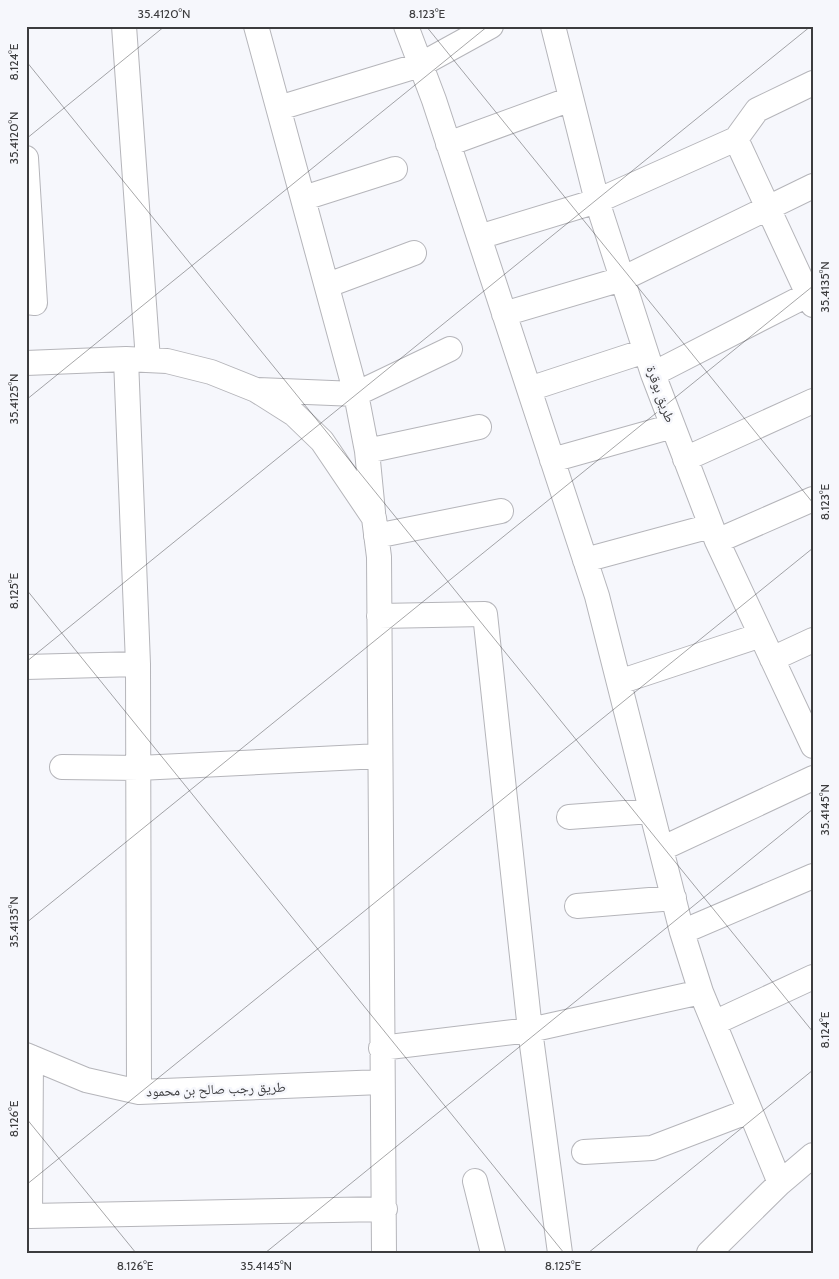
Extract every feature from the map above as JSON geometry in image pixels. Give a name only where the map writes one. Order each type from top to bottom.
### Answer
[{"type":"street","points":[[124,26],[137,360],[139,1092]]},
{"type":"street","points":[[256,26],[328,285],[356,394],[368,451],[379,557],[381,1082],[385,1209],[384,1253]]},
{"type":"street","points":[[406,26],[448,144],[597,596],[682,932],[701,992],[749,1112],[780,1183]]},
{"type":"street","points":[[279,108],[420,65],[491,26]]},
{"type":"street","name":"طريق بوقرة","points":[[553,26],[597,201],[652,374],[714,533],[813,746]]},
{"type":"street","points":[[479,237],[597,201],[736,139],[757,110],[813,83]]},
{"type":"street","points":[[448,144],[571,99]]},
{"type":"street","points":[[652,374],[811,297],[736,139]]},
{"type":"street","points":[[26,158],[35,303],[26,302]]},
{"type":"street","points":[[304,198],[396,169]]},
{"type":"street","points":[[504,314],[622,279],[813,186]]},
{"type":"street","points":[[328,285],[414,253]]},
{"type":"street","points":[[256,390],[356,394],[450,348]]},
{"type":"street","points":[[529,389],[645,351]]},
{"type":"street","points":[[26,363],[167,361],[211,372],[256,390],[294,414],[322,441],[375,527]]},
{"type":"street","points":[[685,458],[813,401]]},
{"type":"street","points":[[552,460],[673,426]]},
{"type":"street","points":[[368,451],[479,427]]},
{"type":"street","points":[[585,560],[714,533],[813,499]]},
{"type":"street","points":[[375,527],[502,511]]},
{"type":"street","points":[[379,616],[485,614],[530,1030],[560,1253]]},
{"type":"street","points":[[619,682],[761,635]]},
{"type":"street","points":[[772,659],[813,640]]},
{"type":"street","points":[[26,668],[138,664]]},
{"type":"street","points":[[62,767],[139,768],[380,756]]},
{"type":"street","points":[[661,849],[813,778]]},
{"type":"street","points":[[569,817],[652,811]]},
{"type":"street","points":[[682,932],[813,876]]},
{"type":"street","points":[[577,906],[674,898]]},
{"type":"street","points":[[714,1023],[813,977]]},
{"type":"street","points":[[381,1048],[530,1030],[701,992]]},
{"type":"street","points":[[28,1056],[30,1216],[385,1209]]},
{"type":"street","name":"طريق رجب صالح بن محمود","points":[[28,1056],[86,1080],[139,1092],[381,1082]]},
{"type":"street","points":[[584,1152],[652,1148],[749,1112]]},
{"type":"street","points":[[709,1253],[780,1183],[813,1155]]},
{"type":"street","points":[[475,1181],[492,1253]]}]
